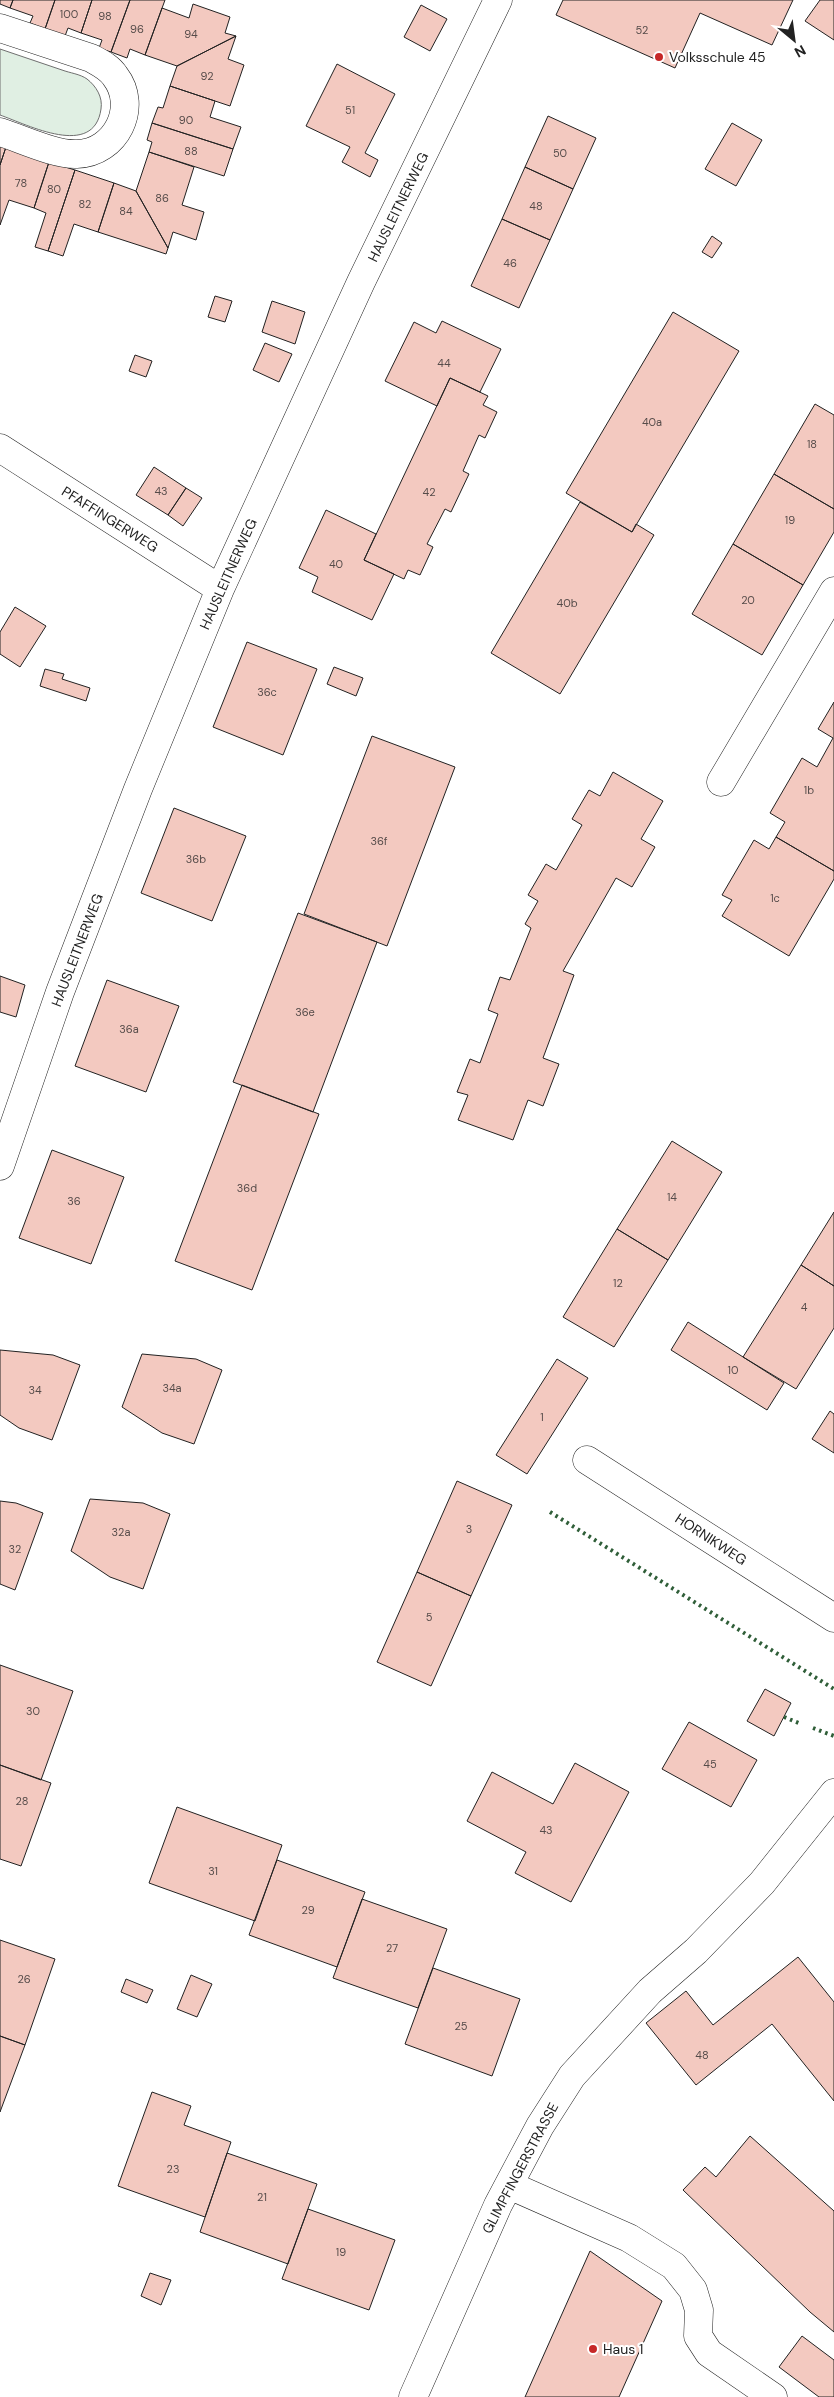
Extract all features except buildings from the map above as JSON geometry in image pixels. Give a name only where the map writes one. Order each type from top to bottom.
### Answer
[{"type":"street","name":"HAUSLEITNERWEG","points":[[0,1166],[60,992],[120,835],[220,589],[361,282],[498,0]]},
{"type":"street","points":[[0,28],[91,58],[104,65],[116,76],[123,89],[125,105],[123,120],[116,134],[106,145],[92,152],[76,154],[61,152],[0,132]]},
{"type":"street","name":"PFAFFINGERWEG","points":[[0,448],[220,589]]},
{"type":"street","points":[[721,782],[834,592]]},
{"type":"street","name":"HORNIKWEG","points":[[587,1460],[834,1618]]},
{"type":"street","name":"GLIMPFINGERSTRASSE","points":[[413,2397],[509,2185],[540,2126],[572,2076],[650,1991],[696,1951],[762,1883],[834,1793]]},
{"type":"street","points":[[509,2185],[629,2238],[674,2266],[693,2290],[700,2310],[698,2336],[709,2353],[773,2397]]},
{"type":"green space","points":[[0,49],[87,79],[96,88],[101,100],[101,109],[96,124],[86,132],[73,136],[42,131],[0,115]]},
{"type":"hedge","points":[[550,1512],[834,1689]]},
{"type":"hedge","points":[[784,1717],[801,1724]]},
{"type":"hedge","points":[[813,1728],[834,1736]]},
{"type":"place","name":"Volksschule 45","points":[[659,57]]},
{"type":"place","name":"Haus 1","points":[[593,2349]]}]
